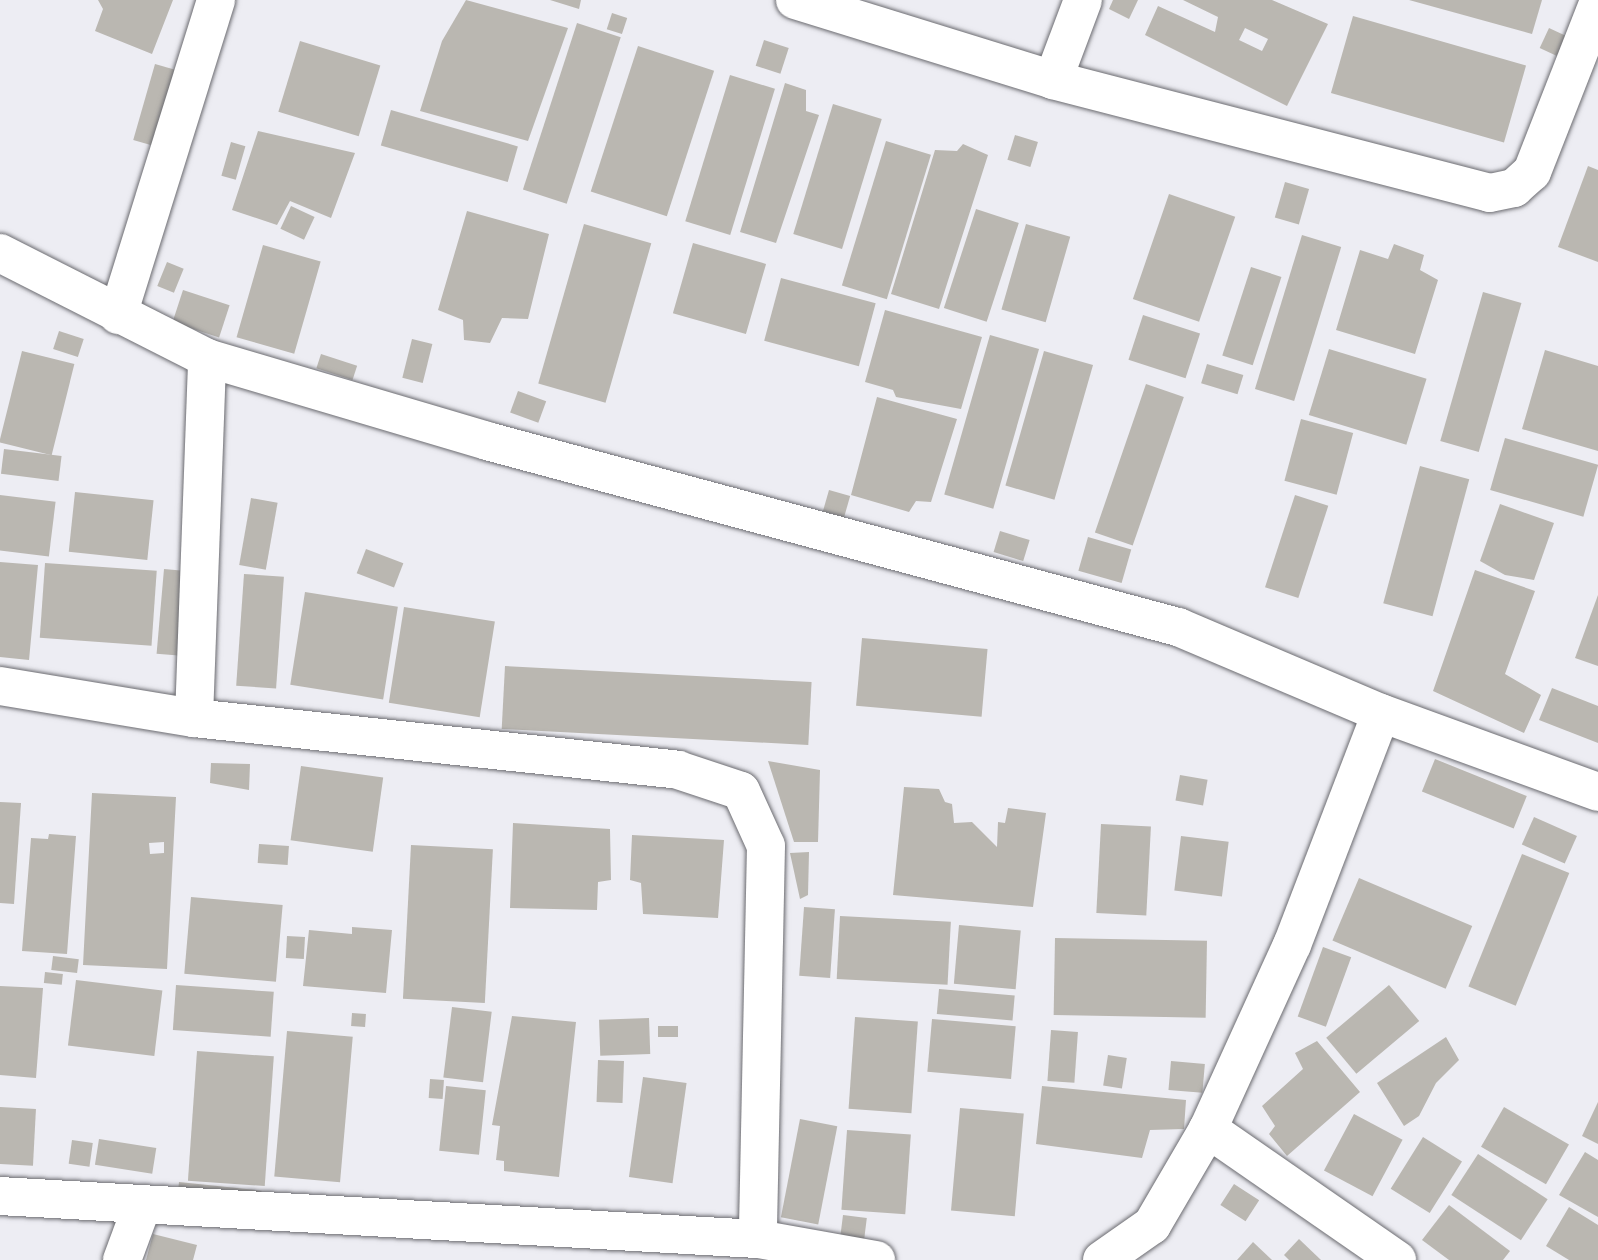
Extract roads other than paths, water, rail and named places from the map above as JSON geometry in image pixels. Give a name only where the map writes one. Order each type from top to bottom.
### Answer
[{"type":"street","points":[[118,315],[216,0]]},
{"type":"street","points":[[795,0],[1053,80],[1490,193],[1514,188],[1532,172],[1598,4]]},
{"type":"street","points":[[1053,80],[1083,0]]},
{"type":"street","points":[[0,253],[207,358],[487,441],[1178,627],[1381,713],[1598,792]]},
{"type":"street","points":[[194,718],[207,358]]},
{"type":"street","points":[[0,686],[194,718],[678,770],[741,792],[766,845],[758,1239]]},
{"type":"street","points":[[1102,1260],[1152,1225],[1208,1129],[1292,945],[1381,713]]},
{"type":"street","points":[[1208,1129],[1397,1260]]},
{"type":"street","points":[[0,1196],[758,1239],[876,1260]]},
{"type":"street","points":[[122,1260],[142,1206]]}]
